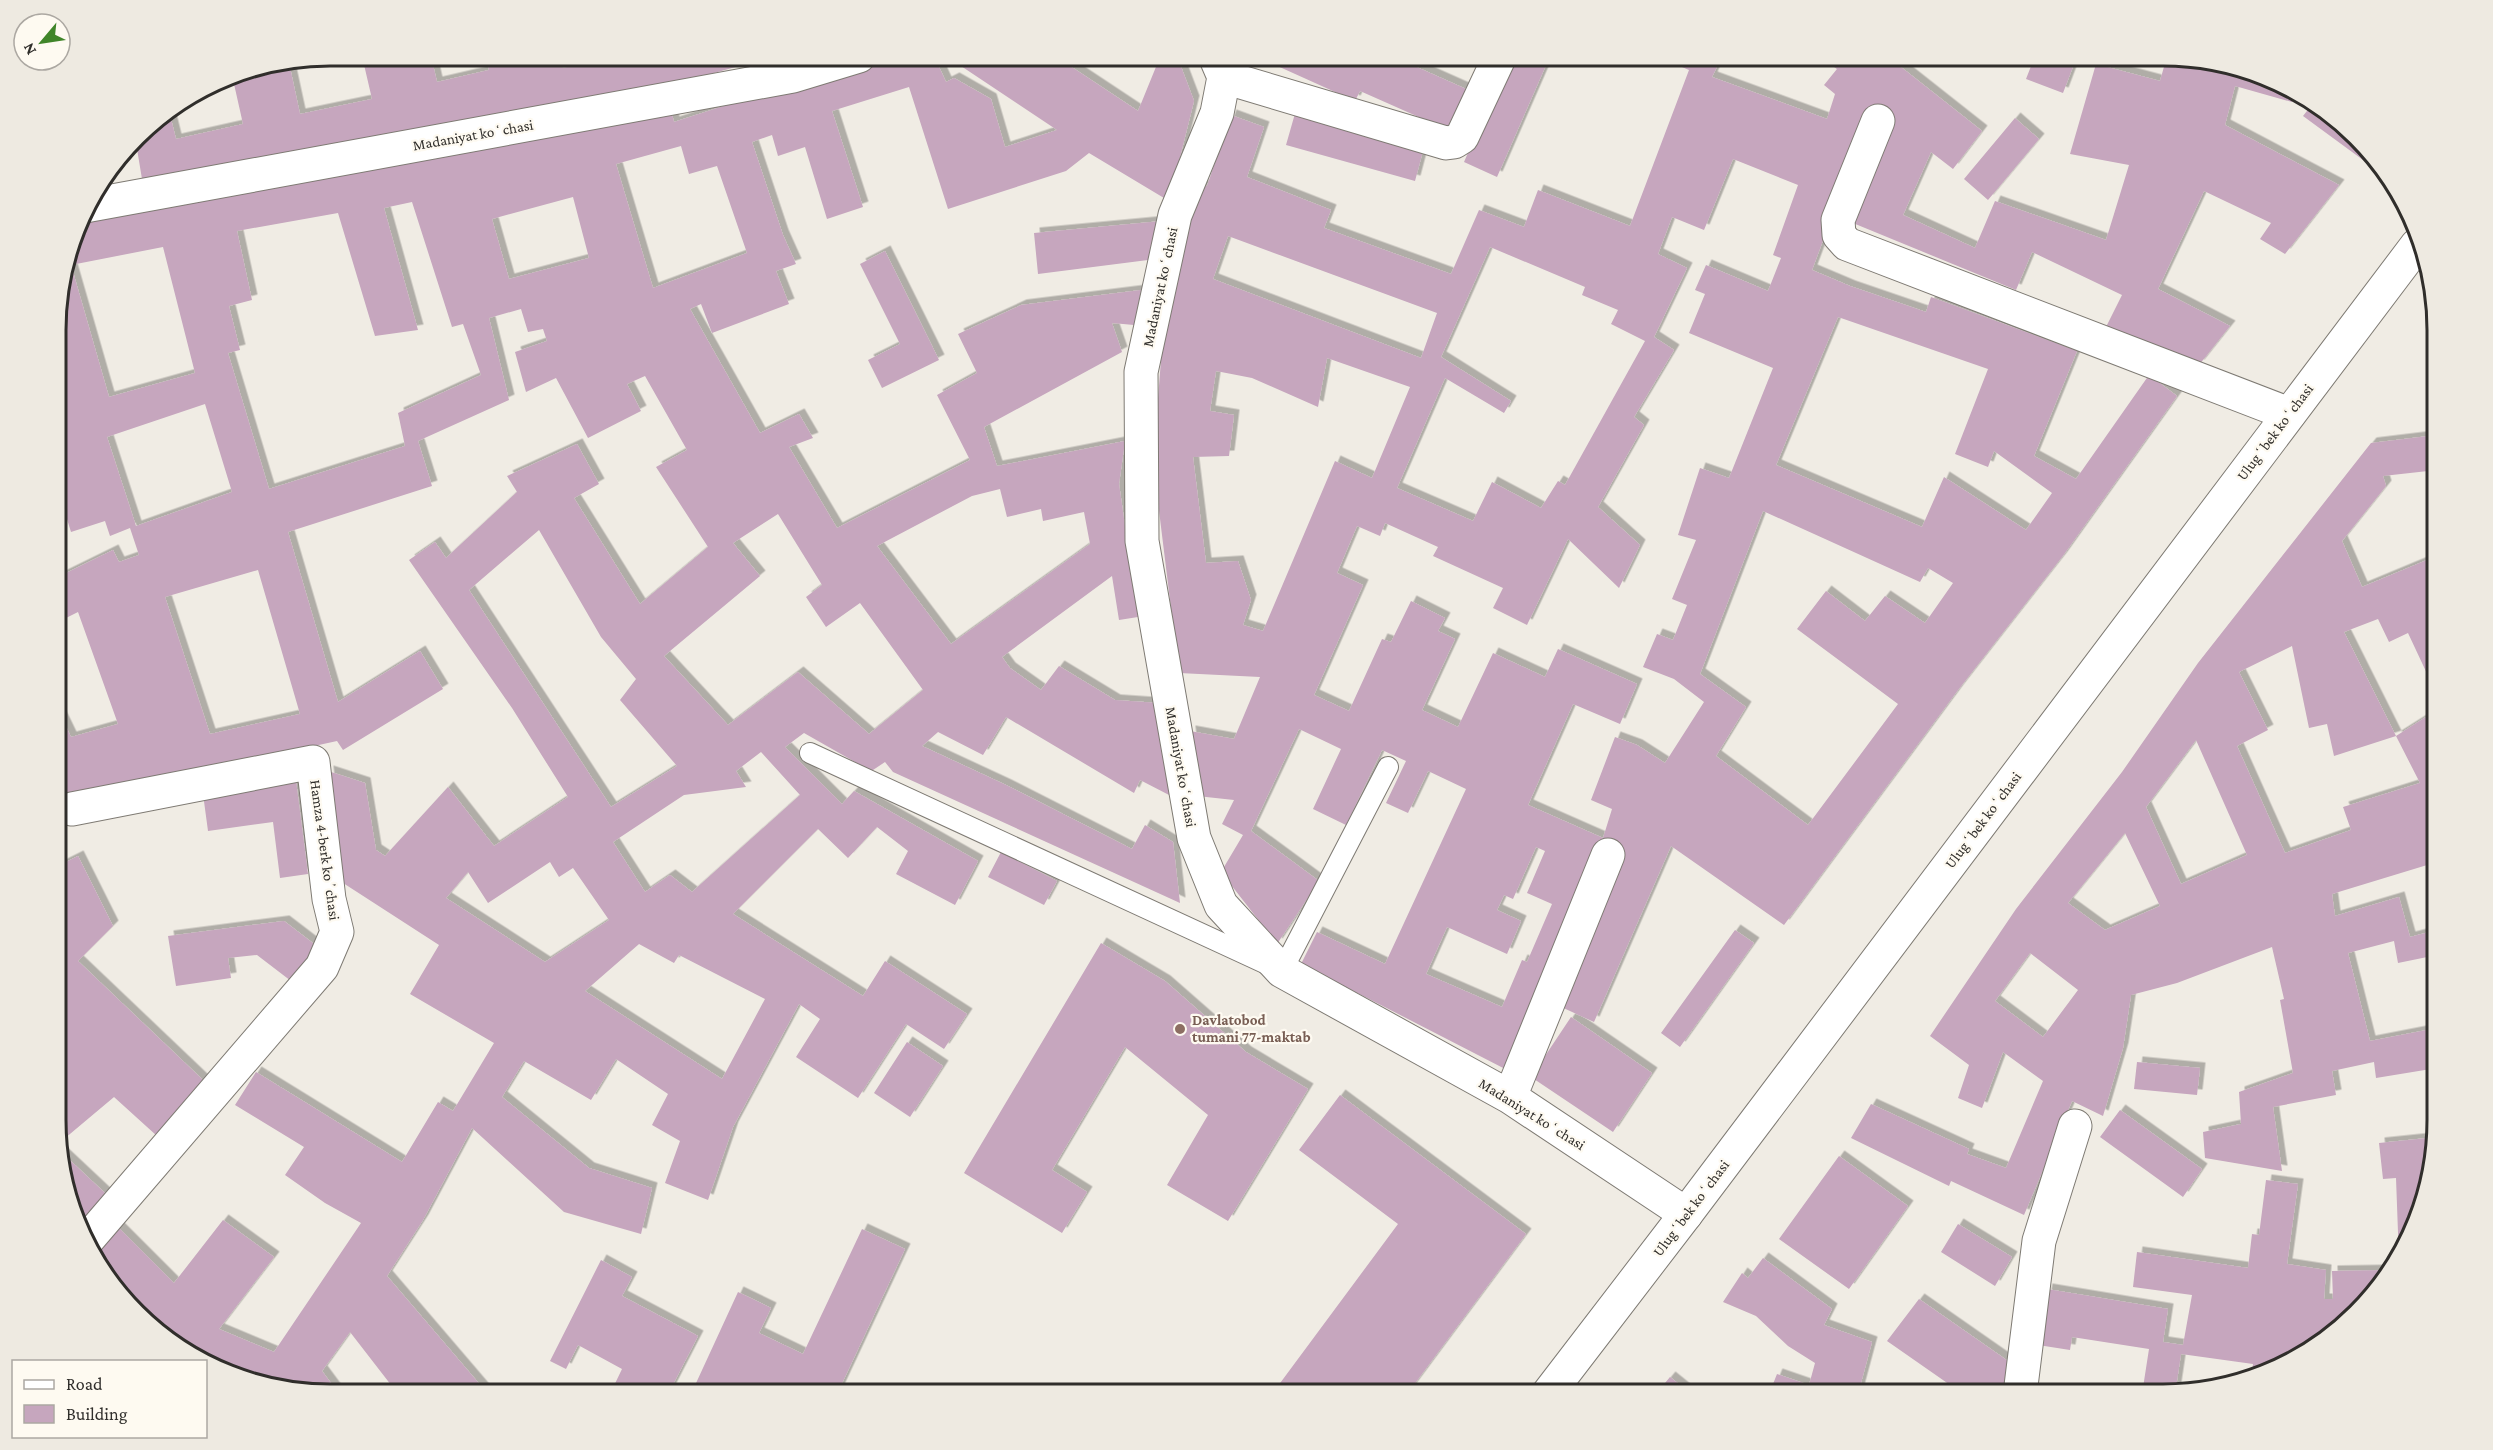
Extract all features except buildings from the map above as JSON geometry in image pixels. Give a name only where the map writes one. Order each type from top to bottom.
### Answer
[{"type":"street","name":"Madaniyat koʻchasi","points":[[98,204],[794,76],[826,66]]},
{"type":"street","name":"Madaniyat koʻchasi","points":[[1495,66],[1462,137],[1454,142],[1446,143],[1219,66],[1217,112],[1175,215],[1141,372],[1142,541],[1194,838],[1221,905],[1282,971],[1510,1097],[1686,1214]]},
{"type":"street","points":[[1878,121],[1839,220],[1839,235],[1847,244],[2289,414]]},
{"type":"street","name":"Ulugʻbek koʻchasi","points":[[1556,1384],[2414,248]]},
{"type":"street","name":"Hamza 4-berk koʼchasi","points":[[72,809],[313,762],[329,899],[337,932],[322,967],[92,1235]]},
{"type":"street","points":[[1510,1097],[1608,855]]},
{"type":"street","points":[[2021,1384],[2039,1241],[2075,1126]]},
{"type":"lane","points":[[810,753],[1282,971],[1388,766]]},
{"type":"place","name":"Davlatobod tumani 77-maktab","points":[[1180,1029]]}]
